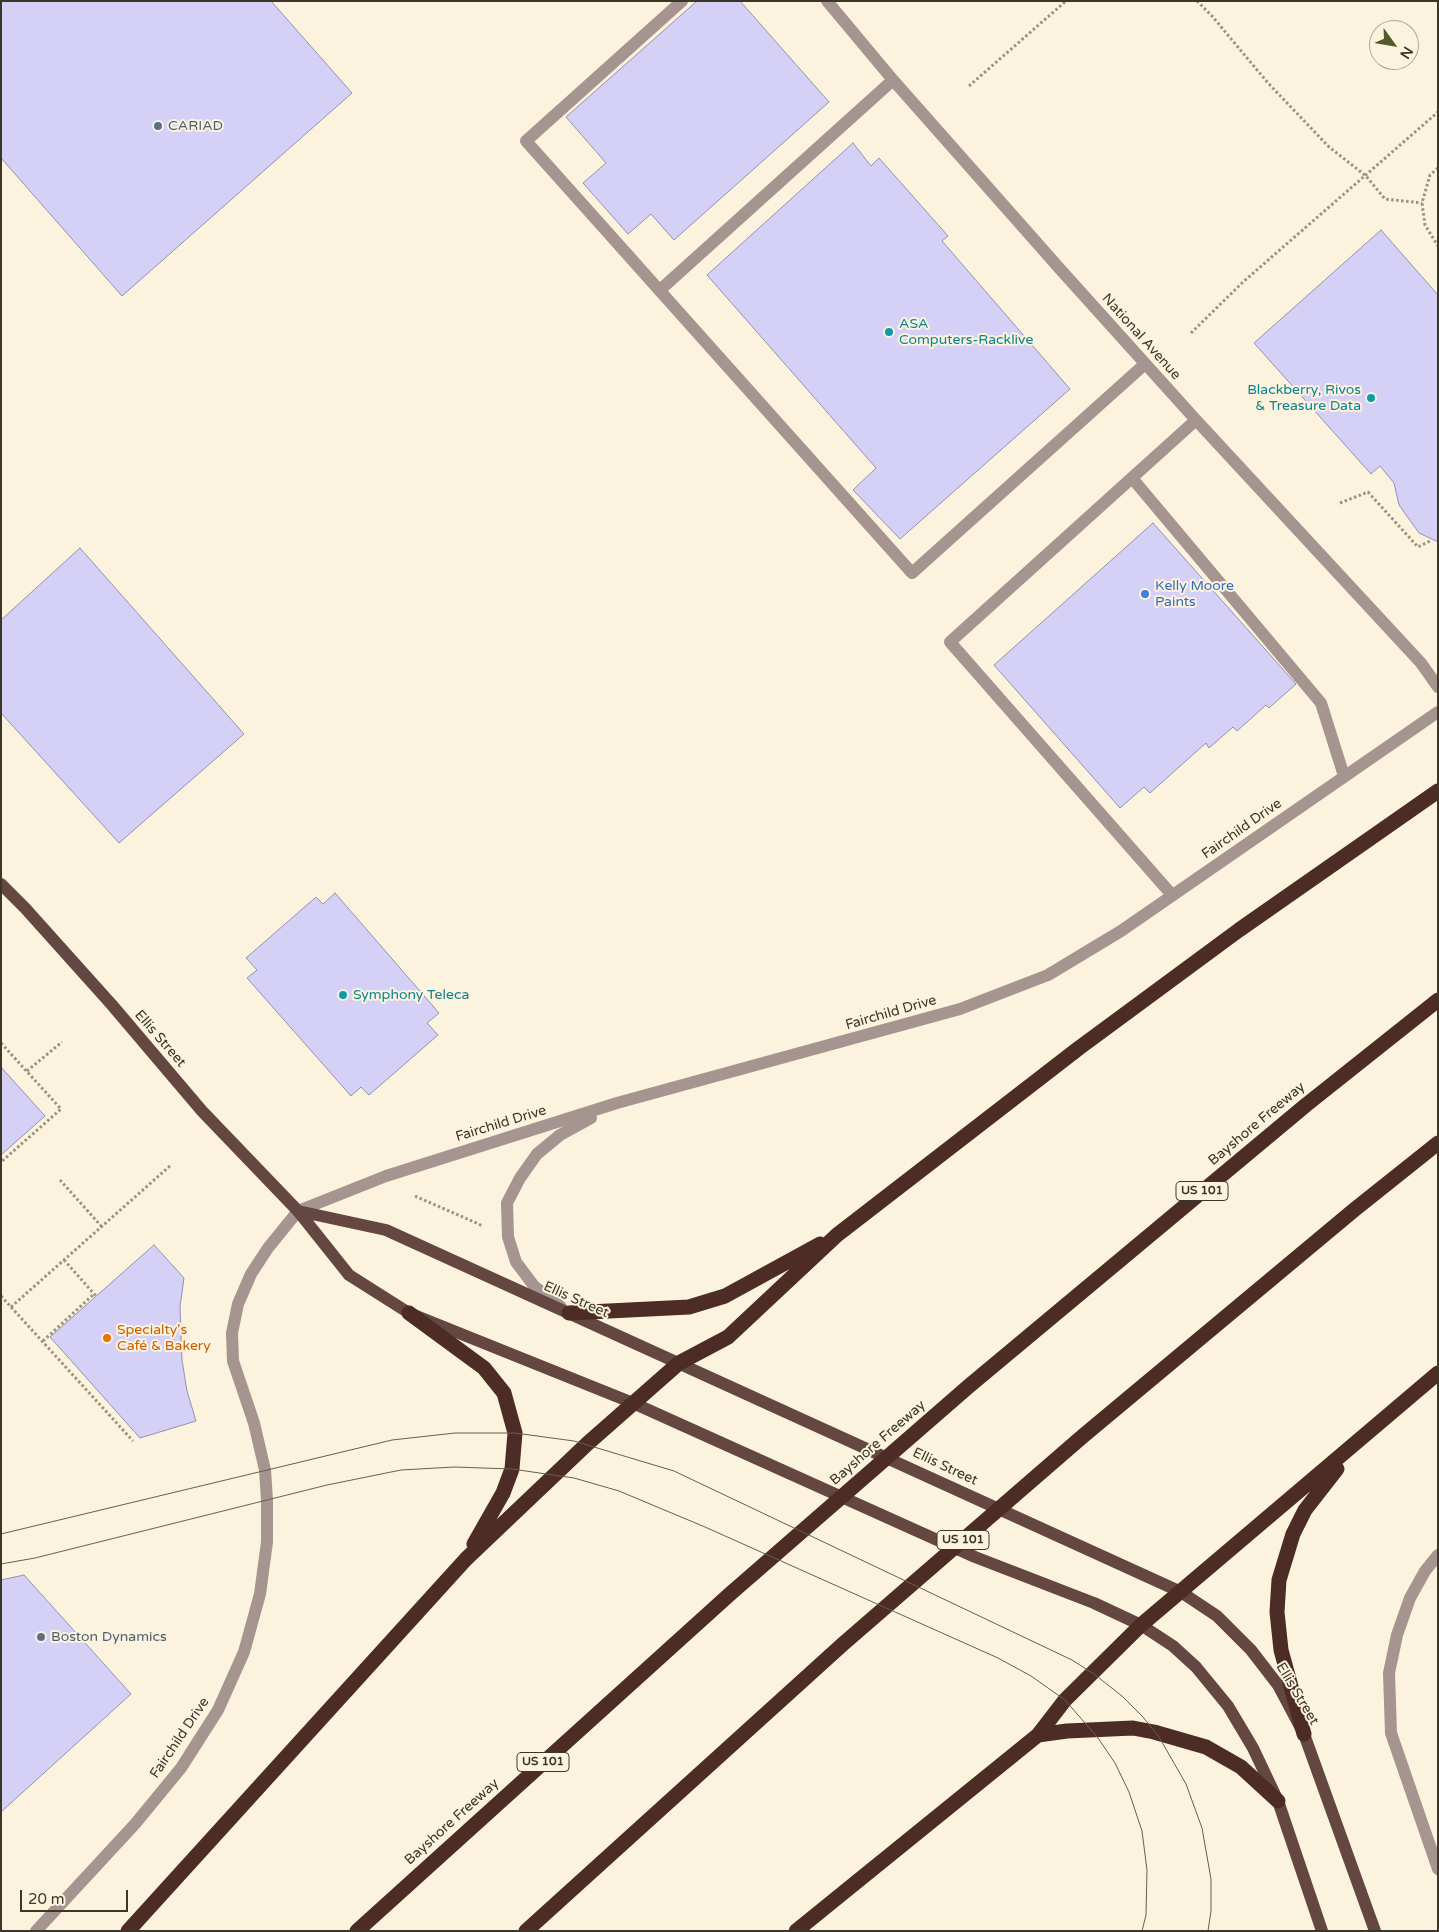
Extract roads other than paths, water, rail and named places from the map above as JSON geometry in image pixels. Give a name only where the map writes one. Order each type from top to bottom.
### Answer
[{"type":"highway","points":[[128,1931],[466,1558],[587,1444],[679,1363],[728,1337],[837,1236],[1095,1036],[1239,930],[1438,792]]},
{"type":"highway","name":"Bayshore Freeway","points":[[357,1931],[730,1594],[969,1386],[1306,1105],[1438,1000]]},
{"type":"highway","name":"US 101","points":[[526,1931],[843,1644],[1083,1436],[1354,1210],[1438,1143]]},
{"type":"highway","points":[[569,1313],[689,1307],[725,1296],[837,1236]]},
{"type":"highway","points":[[409,1313],[484,1368],[504,1393],[515,1433],[512,1468],[503,1493],[466,1558]]},
{"type":"highway","points":[[796,1931],[1038,1735],[1065,1700],[1141,1625],[1438,1373]]},
{"type":"highway","points":[[1304,1734],[1281,1650],[1277,1612],[1279,1580],[1293,1534],[1305,1510],[1358,1442]]},
{"type":"highway","points":[[1038,1735],[1067,1731],[1133,1728],[1154,1732],[1206,1747],[1241,1767],[1278,1801]]},
{"type":"main road","name":"Ellis Street","points":[[1,884],[112,1005],[202,1110],[298,1212],[349,1275],[409,1313],[633,1403],[975,1557],[1094,1603],[1141,1625],[1173,1646],[1196,1667],[1228,1706],[1253,1748],[1278,1801],[1322,1931]]},
{"type":"main road","name":"Ellis Street","points":[[298,1212],[386,1230],[1181,1592],[1217,1616],[1251,1650],[1278,1686],[1304,1734],[1375,1931]]},
{"type":"street","points":[[682,1],[526,141],[912,573],[1145,364]]},
{"type":"street","name":"National Avenue","points":[[827,1],[893,80],[1145,364],[1421,663],[1438,687]]},
{"type":"street","points":[[660,290],[893,80]]},
{"type":"street","points":[[1172,895],[950,642],[1196,420]]},
{"type":"street","points":[[1132,478],[1321,703],[1344,776]]},
{"type":"street","name":"Fairchild Drive","points":[[36,1931],[135,1824],[180,1768],[218,1710],[244,1652],[260,1594],[267,1542],[267,1500],[265,1470],[254,1422],[233,1362],[232,1332],[238,1304],[251,1274],[268,1248],[298,1212],[386,1176],[617,1103],[960,1009],[1048,975],[1121,931],[1438,712]]},
{"type":"street","points":[[569,1313],[534,1286],[516,1262],[508,1236],[507,1203],[520,1178],[537,1154],[560,1134],[617,1103]]},
{"type":"street","points":[[1438,1555],[1425,1571],[1410,1598],[1397,1635],[1389,1674],[1391,1733],[1438,1870]]},
{"type":"tram line","points":[[1,1534],[392,1440],[455,1433],[515,1433],[574,1441],[674,1471],[1072,1660],[1122,1696],[1143,1717],[1159,1737],[1186,1784],[1202,1828],[1211,1879],[1211,1911],[1208,1931]]},
{"type":"tram line","points":[[1,1564],[35,1558],[327,1485],[401,1470],[454,1467],[512,1469],[574,1478],[619,1491],[705,1527],[998,1658],[1031,1676],[1065,1700],[1098,1738],[1115,1763],[1129,1792],[1142,1831],[1147,1870],[1146,1915],[1142,1931]]},
{"type":"place","name":"CARIAD","points":[[158,126]]},
{"type":"place","name":"ASA Computers-Racklive","points":[[889,332]]},
{"type":"place","name":"Blackberry, Rivos & Treasure Data","points":[[1371,398]]},
{"type":"place","name":"Kelly Moore Paints","points":[[1145,594]]},
{"type":"place","name":"Symphony Teleca","points":[[343,995]]},
{"type":"place","name":"Specialty's Café & Bakery","points":[[107,1338]]},
{"type":"place","name":"Boston Dynamics","points":[[41,1637]]}]
